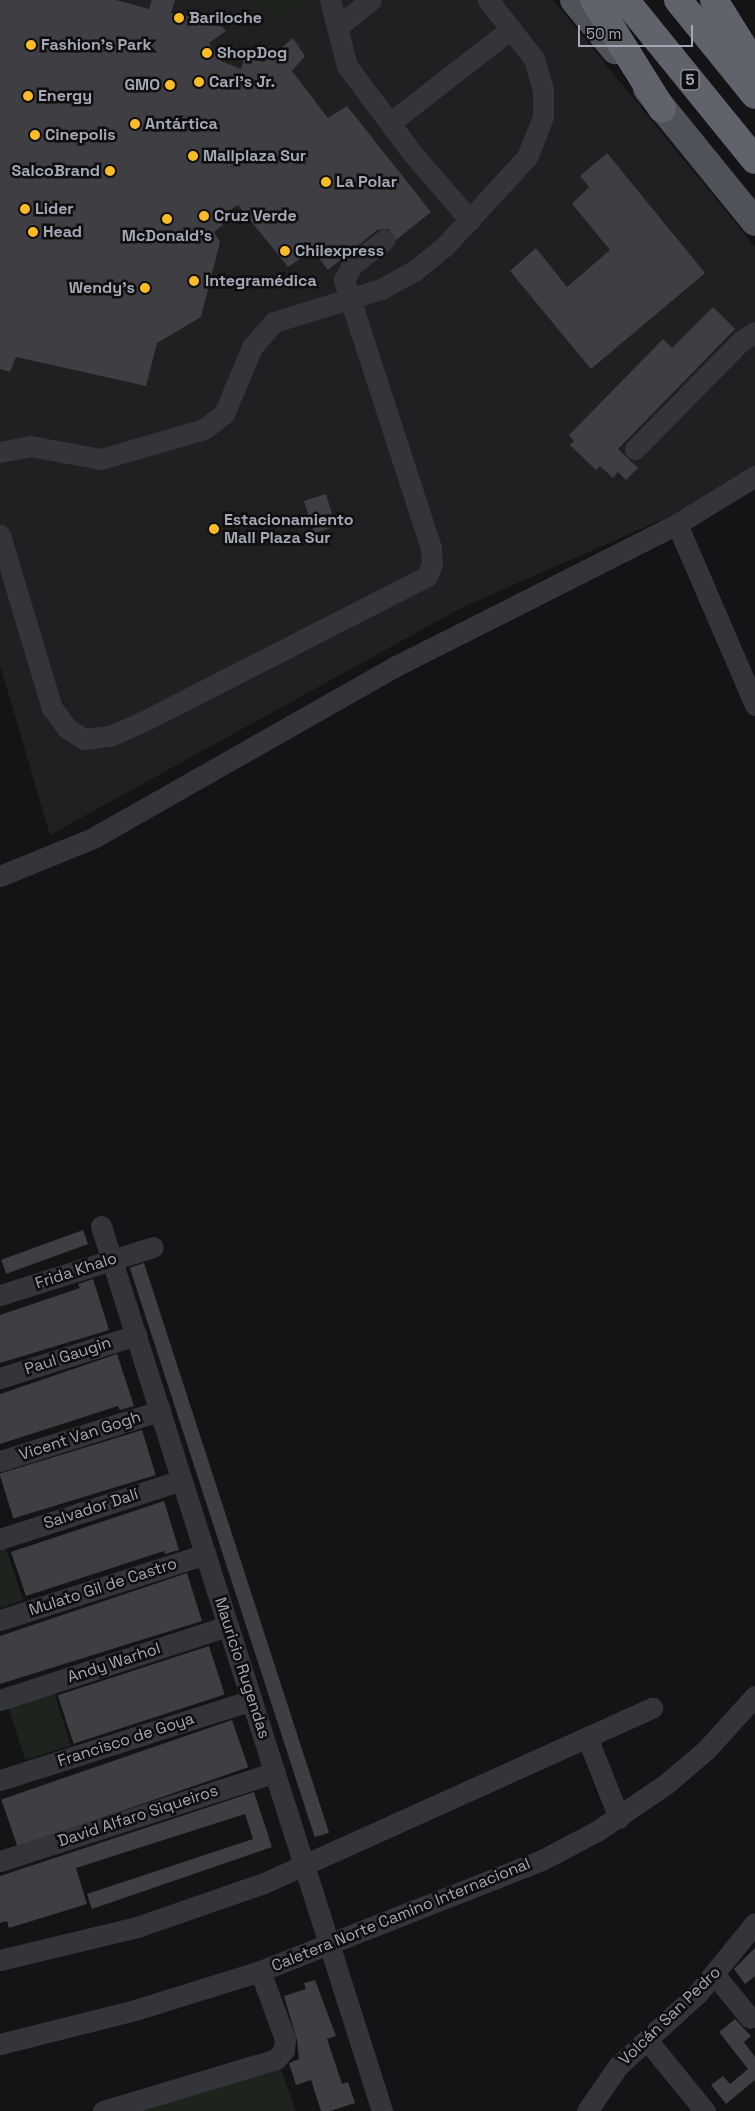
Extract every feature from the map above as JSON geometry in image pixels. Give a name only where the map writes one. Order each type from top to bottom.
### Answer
[{"type":"highway","points":[[594,0],[662,109]]},
{"type":"highway","name":"5","points":[[625,0],[755,160]]},
{"type":"highway","points":[[678,0],[755,95]]},
{"type":"highway","points":[[714,0],[755,66]]},
{"type":"main road","points":[[574,0],[755,222]]},
{"type":"main road","points":[[720,0],[755,43]]},
{"type":"street","points":[[330,0],[347,66],[391,122],[412,153],[470,220]]},
{"type":"street","points":[[337,27],[371,0]]},
{"type":"street","points":[[0,452],[30,446],[101,459],[212,426],[229,407],[252,347],[266,328],[283,317],[357,297],[414,271],[445,246],[527,157],[540,131],[543,90],[534,59],[488,0]]},
{"type":"street","points":[[498,0],[517,25],[517,37]]},
{"type":"street","points":[[391,122],[517,37]]},
{"type":"street","points":[[0,584],[40,715],[59,740],[89,753],[101,752],[145,732],[435,580],[441,562],[437,543],[357,297],[344,280],[346,273],[384,240]]},
{"type":"street","points":[[0,535],[52,708],[67,728],[84,739],[110,736],[142,722],[427,576],[432,564],[431,548],[357,297]]},
{"type":"street","points":[[635,449],[740,342],[755,332]]},
{"type":"street","points":[[0,466],[41,454],[61,452]]},
{"type":"street","points":[[0,876],[93,838],[396,666],[677,524],[755,476]]},
{"type":"street","points":[[677,524],[755,704]]},
{"type":"street","name":"Mauricio Rugendas","points":[[101,1226],[382,2111]]},
{"type":"street","name":"Frida Khalo","points":[[0,1295],[153,1247]]},
{"type":"street","name":"Paul Gaugin","points":[[0,1378],[136,1335]]},
{"type":"street","name":"Vicent Van Gogh","points":[[0,1461],[160,1410]]},
{"type":"street","name":"Salvador Dalí","points":[[0,1539],[182,1480]]},
{"type":"street","name":"Mulato Gil de Castro","points":[[0,1620],[206,1554]]},
{"type":"street","name":"Andy Warhol","points":[[0,1700],[228,1626]]},
{"type":"street","name":"Caletera Norte Camino Internacional","points":[[0,2044],[135,2010],[260,1971],[330,1946],[542,1860],[619,1818],[686,1768],[755,1696]]},
{"type":"street","name":"Francisco de Goya","points":[[0,1780],[252,1700]]},
{"type":"street","points":[[0,1960],[136,1927],[305,1867],[652,1708]]},
{"type":"street","points":[[587,1737],[619,1818]]},
{"type":"street","name":"David Alfaro Siqueiros","points":[[0,1860],[275,1772]]},
{"type":"street","name":"Volcán San Pedro","points":[[587,2111],[618,2066],[715,1974],[755,1923]]},
{"type":"street","points":[[104,2111],[276,2059],[284,2050],[285,2039],[260,1971]]},
{"type":"street","points":[[715,1974],[750,2018]]},
{"type":"street","points":[[647,2040],[705,2111]]},
{"type":"shaded area","points":[[0,0],[553,0],[755,247],[755,479],[463,607],[50,835],[0,665]]},
{"type":"shaded area","points":[[255,0],[305,0],[306,3],[289,14],[275,17],[257,6]]},
{"type":"shaded area","points":[[5,1546],[23,1600],[0,1608],[0,1548]]},
{"type":"shaded area","points":[[53,1690],[71,1745],[25,1760],[7,1705]]},
{"type":"shaded area","points":[[280,2067],[296,2111],[118,2111]]},
{"type":"building","name":"Mallplaza Sur","points":[[0,0],[116,0],[149,9],[152,0],[175,0],[171,13],[191,17],[196,26],[212,15],[226,31],[209,43],[221,61],[241,69],[244,58],[264,62],[293,38],[305,56],[292,71],[328,118],[347,106],[431,212],[396,240],[389,229],[377,230],[328,270],[313,250],[288,267],[238,205],[219,217],[223,225],[214,232],[220,242],[201,317],[157,343],[146,386],[16,357],[10,372],[0,369]]},
{"type":"building","points":[[607,153],[705,273],[591,369],[510,271],[536,248],[567,287],[610,250],[572,204],[589,187],[580,176]]},
{"type":"building","points":[[713,307],[735,329],[618,449],[638,468],[626,480],[618,472],[613,478],[600,466],[596,470],[570,445],[574,441],[569,435],[663,339],[672,348]]},
{"type":"building","points":[[326,494],[336,527],[314,533],[304,501]]},
{"type":"building","points":[[83,1230],[88,1244],[6,1274],[1,1260]]},
{"type":"building","points":[[144,1263],[329,1833],[315,1837],[130,1268]]},
{"type":"building","points":[[93,1279],[109,1330],[0,1363],[0,1315],[80,1288],[78,1284]]},
{"type":"building","points":[[117,1354],[134,1406],[120,1410],[118,1406],[0,1444],[0,1394]]},
{"type":"building","points":[[142,1430],[156,1475],[13,1519],[0,1473]]},
{"type":"building","points":[[164,1501],[179,1550],[165,1554],[164,1551],[26,1596],[11,1552]]},
{"type":"building","points":[[187,1573],[202,1621],[0,1684],[0,1636]]},
{"type":"building","points":[[209,1646],[225,1695],[74,1744],[58,1695]]},
{"type":"building","points":[[232,1720],[248,1767],[18,1847],[1,1799]]},
{"type":"building","points":[[254,1792],[272,1847],[92,1909],[87,1894],[253,1839],[245,1814],[76,1868],[87,1904],[9,1928],[7,1921],[0,1923],[0,1876]]},
{"type":"building","points":[[755,1948],[755,1976],[745,1984],[734,1969]]},
{"type":"building","points":[[315,1980],[336,2036],[327,2039],[342,2084],[348,2082],[355,2103],[330,2111],[321,2111],[311,2080],[296,2085],[289,2063],[299,2059],[297,2040],[284,1996],[306,1989],[304,1983]]},
{"type":"building","points":[[735,2019],[751,2036],[744,2042],[755,2057],[755,2080],[726,2104],[711,2085],[723,2076],[730,2084],[748,2069],[719,2032]]},
{"type":"place","name":"Bariloche","points":[[179,18]]},
{"type":"place","name":"Fashion's Park","points":[[31,45]]},
{"type":"place","name":"ShopDog","points":[[207,53]]},
{"type":"place","name":"Carl's Jr.","points":[[199,82]]},
{"type":"place","name":"GMO","points":[[170,85]]},
{"type":"place","name":"Energy","points":[[28,96]]},
{"type":"place","name":"Antártica","points":[[135,124]]},
{"type":"place","name":"Cinepolis","points":[[35,135]]},
{"type":"place","name":"Mallplaza Sur","points":[[193,156]]},
{"type":"place","name":"SalcoBrand","points":[[110,171]]},
{"type":"place","name":"La Polar","points":[[326,182]]},
{"type":"place","name":"Lider","points":[[25,209]]},
{"type":"place","name":"Cruz Verde","points":[[204,216]]},
{"type":"place","name":"McDonald's","points":[[167,219]]},
{"type":"place","name":"Head","points":[[33,232]]},
{"type":"place","name":"Chilexpress","points":[[285,251]]},
{"type":"place","name":"Integramédica","points":[[194,281]]},
{"type":"place","name":"Wendy's","points":[[145,288]]},
{"type":"place","name":"Estacionamiento Mall Plaza Sur","points":[[214,529]]}]
